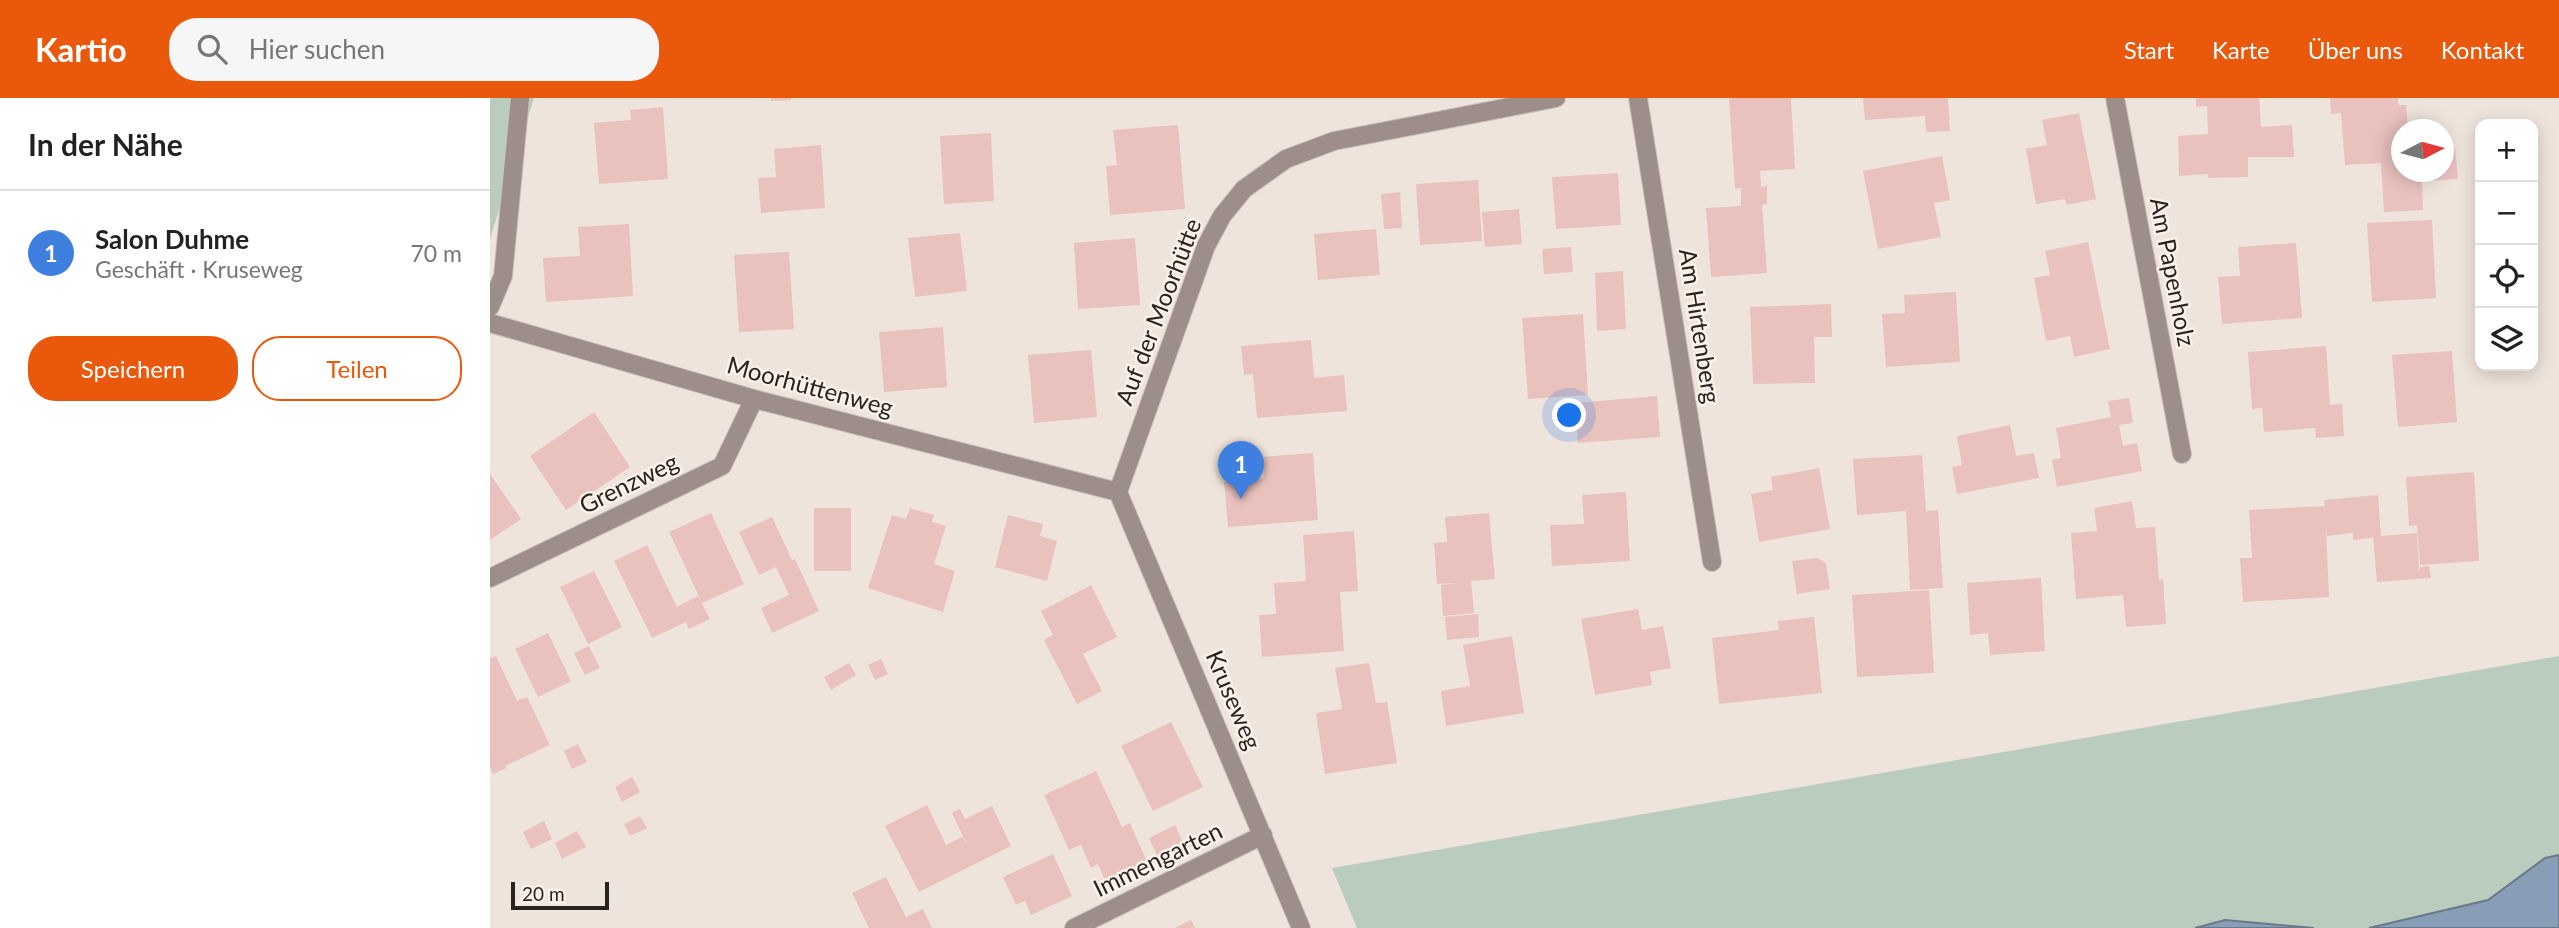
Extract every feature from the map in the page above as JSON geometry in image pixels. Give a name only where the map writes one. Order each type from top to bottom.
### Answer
[{"type":"street","points":[[490,307],[503,276],[520,98]]},
{"type":"street","name":"Auf der Moorhütte","points":[[1118,492],[1206,246],[1222,216],[1244,189],[1286,159],[1334,141],[1556,98]]},
{"type":"street","name":"Am Hirtenberg","points":[[1638,98],[1712,562]]},
{"type":"street","name":"Am Papenholz","points":[[2115,98],[2182,454]]},
{"type":"street","name":"Moorhüttenweg","points":[[490,323],[754,399],[1118,492]]},
{"type":"street","name":"Grenzweg","points":[[490,578],[722,466],[754,399]]},
{"type":"street","name":"Kruseweg","points":[[1118,492],[1301,928]]},
{"type":"street","name":"Immengarten","points":[[1074,928],[1263,835]]},
{"type":"green space","points":[[490,98],[534,98],[490,239]]},
{"type":"green space","points":[[2559,656],[2559,855],[2545,858],[2488,900],[2369,928],[2314,928],[2225,920],[2195,928],[1357,928],[1332,868]]},
{"type":"water","points":[[2559,855],[2559,928],[2369,928],[2488,900],[2545,858]]},
{"type":"water","points":[[2225,920],[2314,928],[2195,928]]},
{"type":"building","points":[[771,98],[791,98],[791,100],[771,101]]},
{"type":"building","points":[[1729,98],[1791,98],[1795,169],[1760,171],[1761,187],[1767,186],[1767,204],[1762,205],[1767,273],[1711,277],[1706,208],[1741,206],[1741,188],[1735,189]]},
{"type":"building","points":[[1863,98],[1948,98],[1950,131],[1926,132],[1925,116],[1865,120]]},
{"type":"building","points":[[2196,98],[2259,98],[2261,127],[2292,125],[2294,157],[2248,157],[2248,177],[2208,178],[2208,174],[2179,176],[2178,136],[2208,134],[2207,106],[2196,107]]},
{"type":"building","points":[[2330,98],[2398,98],[2398,105],[2406,105],[2407,119],[2391,119],[2391,182],[2422,182],[2423,210],[2384,212],[2381,163],[2345,165],[2341,113],[2331,114]]},
{"type":"building","points":[[663,107],[668,179],[599,184],[594,123],[631,120],[630,110]]},
{"type":"building","points":[[2079,113],[2096,199],[2067,205],[2065,199],[2036,204],[2026,149],[2047,145],[2042,120]]},
{"type":"building","points":[[1178,125],[1185,209],[1110,215],[1106,166],[1117,165],[1113,130]]},
{"type":"building","points":[[991,133],[994,201],[944,204],[940,136]]},
{"type":"building","points":[[821,145],[825,208],[761,213],[758,178],[776,177],[774,149]]},
{"type":"building","points":[[2454,148],[2455,148],[2458,179],[2454,179]]},
{"type":"building","points":[[1942,156],[1950,200],[1934,203],[1941,237],[1878,249],[1863,171]]},
{"type":"building","points":[[1618,173],[1621,225],[1556,229],[1552,177]]},
{"type":"building","points":[[1478,180],[1482,241],[1420,245],[1416,184]]},
{"type":"building","points":[[1400,192],[1402,228],[1384,229],[1381,194]]},
{"type":"building","points":[[1519,209],[1522,244],[1485,247],[1482,212]]},
{"type":"building","points":[[2432,220],[2436,298],[2372,302],[2367,223]]},
{"type":"building","points":[[629,224],[633,296],[546,302],[543,258],[580,256],[578,227]]},
{"type":"building","points":[[1376,229],[1380,275],[1318,280],[1314,234]]},
{"type":"building","points":[[960,233],[967,291],[915,297],[908,238]]},
{"type":"building","points":[[1135,238],[1140,305],[1078,309],[1074,243]]},
{"type":"building","points":[[2088,242],[2110,349],[2074,357],[2070,336],[2046,341],[2034,278],[2050,275],[2045,251]]},
{"type":"building","points":[[2296,243],[2302,318],[2222,324],[2218,277],[2240,276],[2238,247]]},
{"type":"building","points":[[1571,247],[1573,272],[1544,274],[1542,249]]},
{"type":"building","points":[[789,252],[794,329],[739,332],[734,255]]},
{"type":"building","points":[[1623,271],[1626,329],[1597,331],[1595,273]]},
{"type":"building","points":[[1956,292],[1960,362],[1886,367],[1882,314],[1905,313],[1904,295]]},
{"type":"building","points":[[1831,304],[1832,337],[1814,337],[1815,383],[1753,384],[1750,307]]},
{"type":"building","points":[[1583,314],[1588,395],[1528,399],[1522,318]]},
{"type":"building","points":[[943,327],[947,387],[884,392],[879,332]]},
{"type":"building","points":[[1311,340],[1314,378],[1344,375],[1347,411],[1257,418],[1253,374],[1244,375],[1241,346]]},
{"type":"building","points":[[2326,346],[2330,405],[2342,404],[2344,436],[2316,438],[2315,428],[2264,432],[2262,408],[2252,409],[2248,352]]},
{"type":"building","points":[[1091,350],[1097,417],[1034,423],[1028,355]]},
{"type":"building","points":[[2452,351],[2457,422],[2398,427],[2392,355]]},
{"type":"building","points":[[1657,396],[1660,437],[1578,443],[1575,403]]},
{"type":"building","points":[[2129,398],[2133,423],[2119,425],[2123,446],[2137,443],[2142,471],[2057,487],[2052,460],[2061,458],[2056,428],[2111,417],[2108,401]]},
{"type":"building","points":[[594,412],[630,467],[566,510],[530,456]]},
{"type":"building","points":[[2010,425],[2016,456],[2034,453],[2039,478],[1957,494],[1952,467],[1962,465],[1957,436]]},
{"type":"building","points":[[1313,453],[1318,520],[1228,527],[1224,482],[1264,478],[1262,457]]},
{"type":"building","points":[[1922,455],[1926,511],[1938,510],[1943,588],[1910,590],[1906,511],[1857,515],[1853,459]]},
{"type":"building","points":[[1819,468],[1830,529],[1759,542],[1751,494],[1773,490],[1771,477]]},
{"type":"building","points":[[2474,472],[2479,561],[2420,565],[2417,525],[2409,526],[2406,477]]},
{"type":"building","points":[[490,474],[521,519],[490,540]]},
{"type":"building","points":[[1626,492],[1630,561],[1552,566],[1550,525],[1584,524],[1582,495]]},
{"type":"building","points":[[2378,495],[2381,536],[2417,533],[2419,572],[2420,567],[2429,566],[2431,578],[2377,582],[2373,536],[2353,540],[2353,533],[2327,536],[2326,528],[2329,597],[2243,602],[2240,558],[2252,558],[2249,510],[2325,506],[2324,500]]},
{"type":"building","points":[[2132,501],[2136,528],[2155,527],[2166,624],[2126,627],[2123,595],[2076,599],[2071,533],[2097,531],[2094,508]]},
{"type":"building","points":[[814,508],[851,508],[851,571],[814,571]]},
{"type":"building","points":[[910,508],[934,515],[932,522],[946,526],[934,564],[955,571],[943,612],[868,588],[892,515],[906,519]]},
{"type":"building","points":[[711,513],[744,584],[702,603],[669,532]]},
{"type":"building","points":[[1489,513],[1495,579],[1471,581],[1474,613],[1443,616],[1441,585],[1458,583],[1437,584],[1434,543],[1447,542],[1445,517]]},
{"type":"building","points":[[1008,515],[1043,524],[1040,536],[1057,541],[1047,581],[995,567]]},
{"type":"building","points":[[772,517],[819,611],[772,633],[761,608],[789,595],[776,567],[759,575],[739,532]]},
{"type":"building","points":[[1354,531],[1358,591],[1340,592],[1344,651],[1262,657],[1259,615],[1276,614],[1274,583],[1306,581],[1303,535]]},
{"type":"building","points":[[647,545],[677,607],[698,596],[710,619],[689,629],[686,622],[652,638],[614,561]]},
{"type":"building","points":[[1817,558],[1826,563],[1830,589],[1797,594],[1792,561]]},
{"type":"building","points":[[594,571],[622,627],[588,644],[560,587]]},
{"type":"building","points":[[2041,578],[2045,651],[1990,655],[1988,633],[1970,635],[1967,583]]},
{"type":"building","points":[[1091,585],[1117,637],[1083,654],[1102,691],[1077,704],[1044,640],[1053,635],[1041,611]]},
{"type":"building","points":[[1929,590],[1934,673],[1857,677],[1852,595]]},
{"type":"building","points":[[1638,609],[1642,630],[1663,626],[1671,668],[1650,672],[1652,685],[1595,695],[1581,619]]},
{"type":"building","points":[[1478,614],[1479,637],[1447,640],[1445,617]]},
{"type":"building","points":[[1814,617],[1822,693],[1719,704],[1712,638],[1779,630],[1778,621]]},
{"type":"building","points":[[548,633],[571,681],[538,697],[515,649]]},
{"type":"building","points":[[1512,636],[1524,713],[1446,726],[1441,691],[1470,686],[1463,645]]},
{"type":"building","points":[[589,646],[600,668],[585,675],[574,653]]},
{"type":"building","points":[[496,656],[517,701],[527,697],[550,745],[493,774],[490,767],[490,658]]},
{"type":"building","points":[[881,659],[888,674],[875,680],[868,665]]},
{"type":"building","points":[[849,663],[856,675],[831,690],[824,677]]},
{"type":"building","points":[[1369,663],[1376,703],[1387,702],[1397,763],[1325,774],[1316,713],[1342,709],[1335,668]]},
{"type":"building","points":[[1171,722],[1203,787],[1153,811],[1121,746]]},
{"type":"building","points":[[578,744],[587,762],[572,769],[564,751]]},
{"type":"building","points":[[1096,771],[1122,827],[1130,823],[1148,864],[1106,883],[1098,864],[1091,868],[1081,845],[1069,850],[1044,795]]},
{"type":"building","points":[[632,777],[640,792],[622,802],[615,787]]},
{"type":"building","points":[[927,805],[946,845],[962,837],[967,845],[952,813],[960,809],[965,819],[992,806],[1011,846],[919,892],[885,826]]},
{"type":"building","points":[[640,816],[647,828],[630,836],[624,824]]},
{"type":"building","points":[[544,821],[552,839],[531,849],[523,832]]},
{"type":"building","points":[[1175,825],[1186,849],[1160,862],[1149,838]]},
{"type":"building","points":[[577,831],[586,847],[562,859],[555,843]]},
{"type":"building","points":[[1053,854],[1072,896],[1031,915],[1025,901],[1016,905],[1003,877]]},
{"type":"building","points":[[886,877],[906,917],[923,909],[932,928],[869,928],[852,893]]},
{"type":"building","points":[[1191,920],[1195,928],[1175,928]]},
{"type":"place","name":"Salon Duhme","points":[[1241,499]]}]
